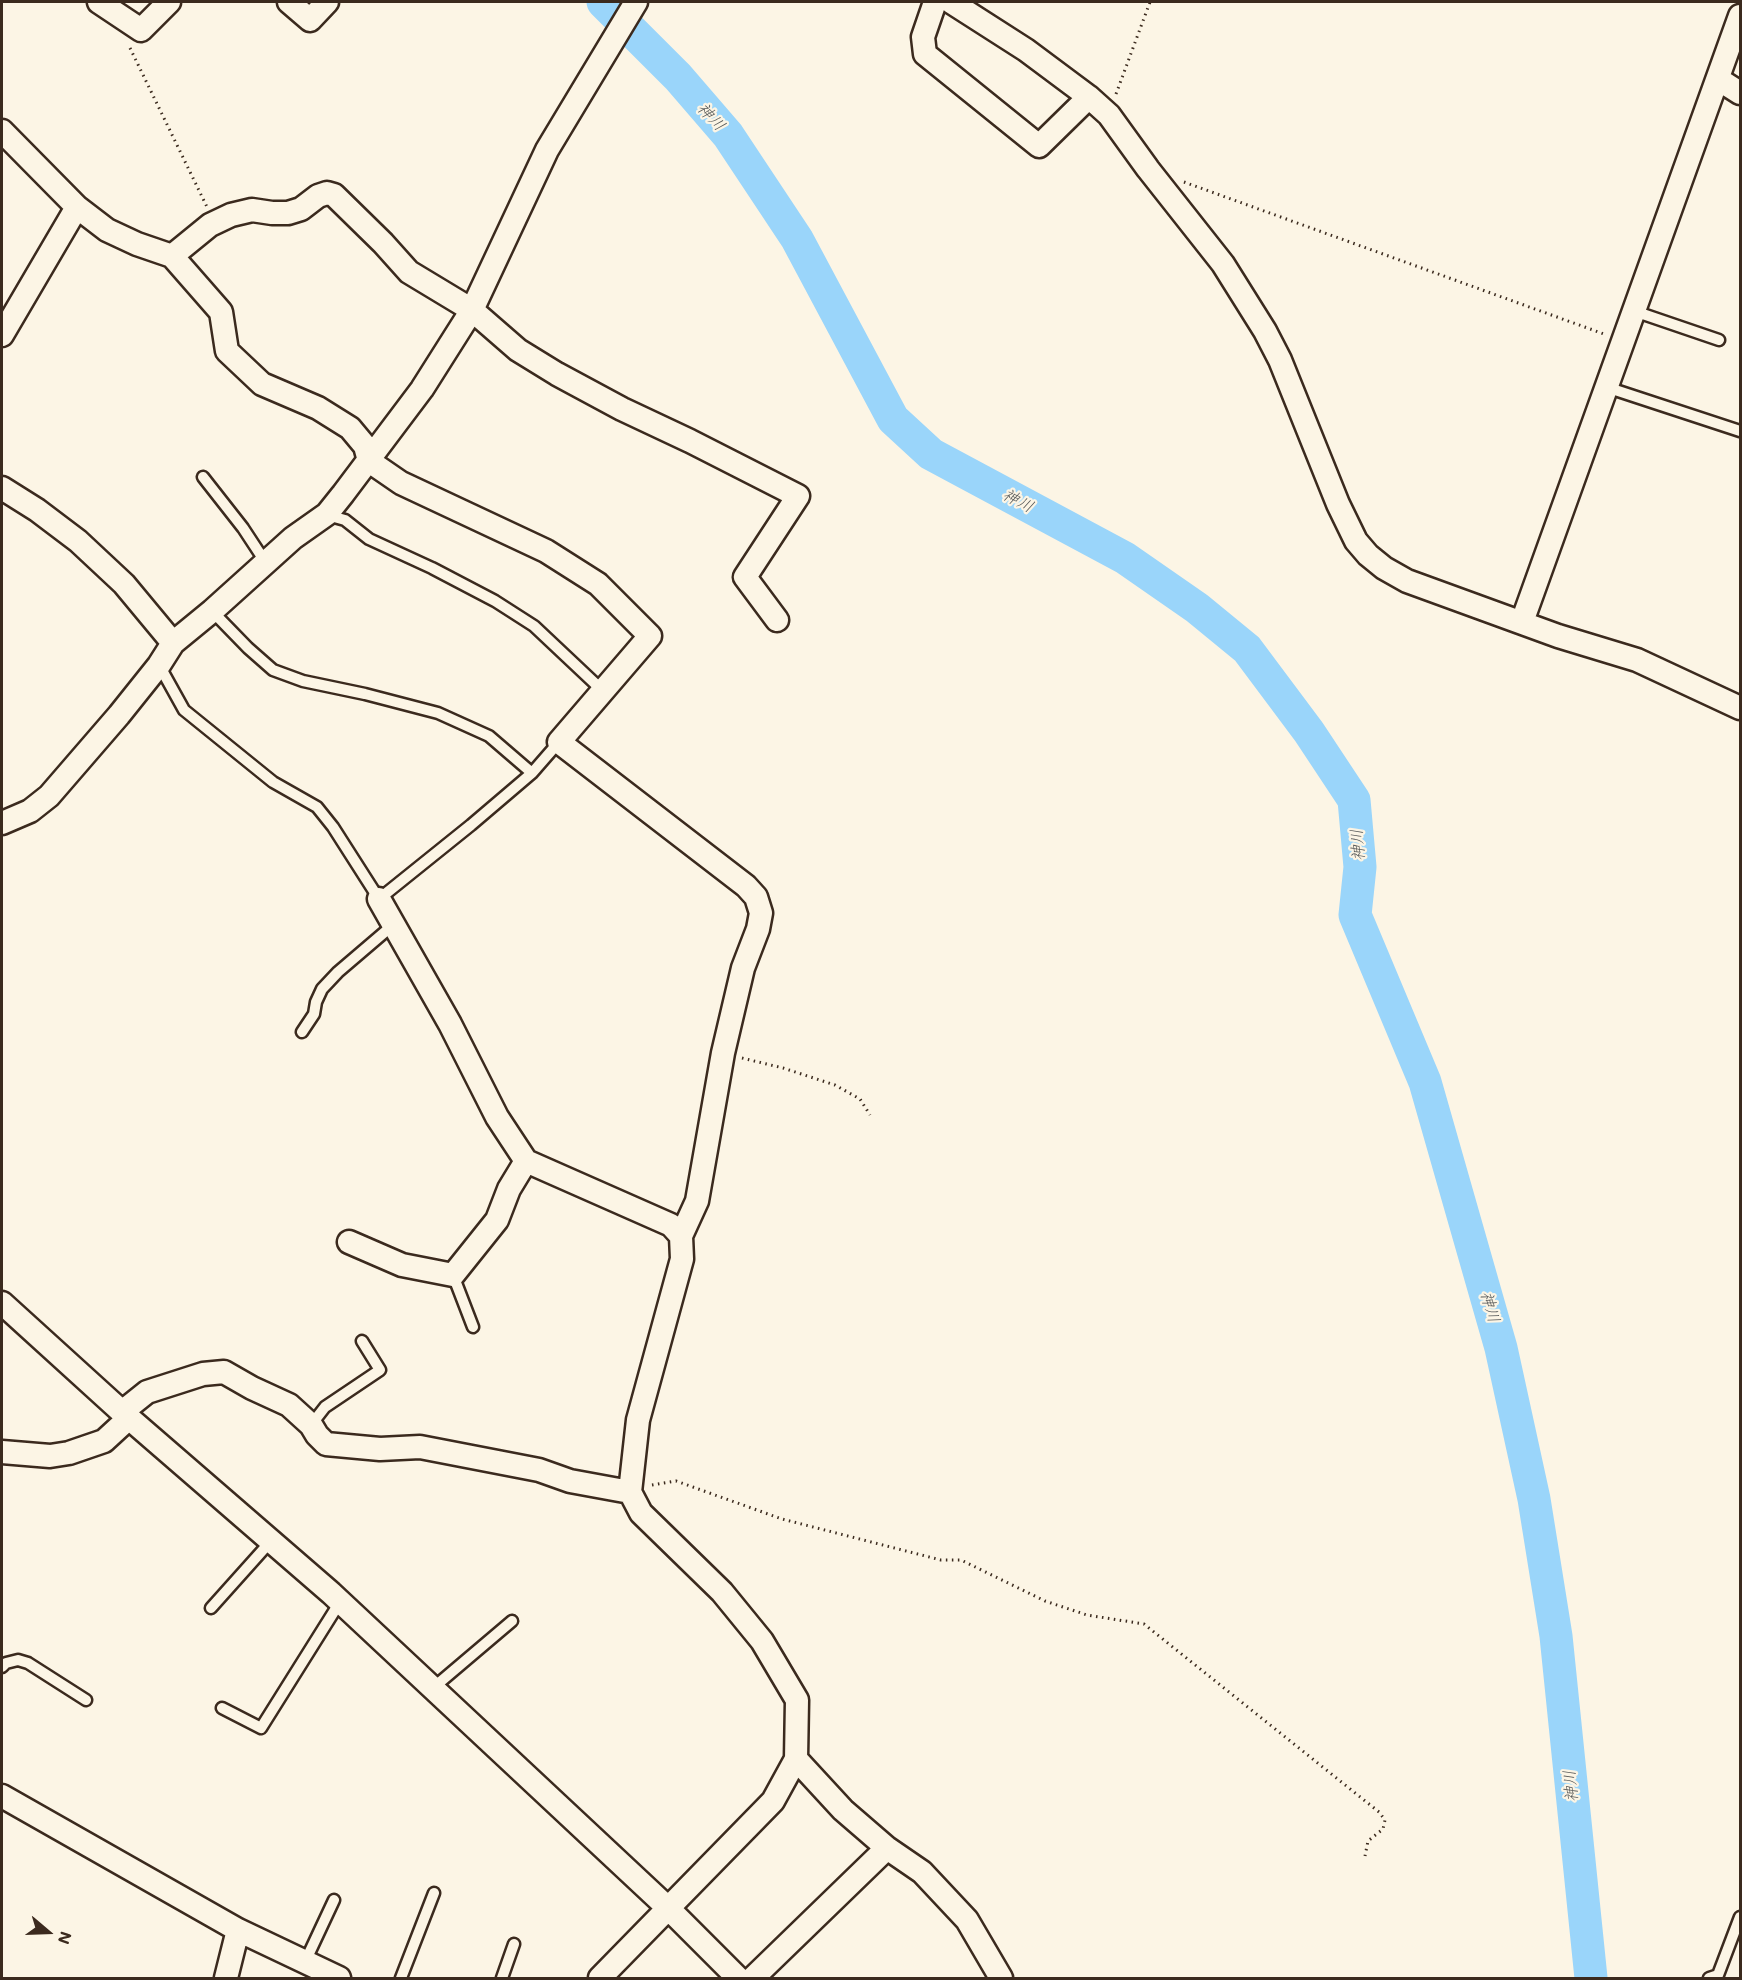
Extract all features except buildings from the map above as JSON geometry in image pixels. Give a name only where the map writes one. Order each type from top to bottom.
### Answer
[{"type":"street","points":[[99,2],[141,30],[169,2]]},
{"type":"street","points":[[289,2],[310,20],[327,2]]},
{"type":"street","points":[[2,823],[30,811],[49,796],[113,723],[159,665],[173,643],[293,538],[327,514],[369,461],[422,389],[472,310],[547,150],[636,2]]},
{"type":"street","points":[[934,2],[923,37],[925,54],[1039,146],[1089,97]]},
{"type":"street","points":[[951,2],[1026,50],[1089,97],[1109,116],[1223,264],[1265,331],[1280,360],[1338,504],[1356,542],[1384,568],[1407,581],[1558,636],[1636,660],[1740,708]]},
{"type":"street","points":[[1522,622],[1740,16]]},
{"type":"street","points":[[1718,79],[1740,93]]},
{"type":"street","points":[[2,130],[77,207],[107,230],[137,244],[172,256],[221,312],[227,351],[262,384],[318,408],[350,428],[366,446],[369,461],[401,483],[546,551],[598,584],[650,636],[559,742],[746,886],[756,897],[761,913],[758,929],[743,968],[723,1053],[697,1201],[681,1236],[682,1259],[638,1420],[630,1492],[642,1513],[722,1592],[762,1641],[797,1700],[796,1759],[773,1801],[600,1978]]},
{"type":"street","points":[[172,256],[215,223],[231,215],[252,210],[288,213],[301,209],[318,196],[327,193],[334,195],[409,272],[472,310],[518,350],[622,409],[798,496],[745,577],[777,620]]},
{"type":"street","points":[[2,335],[77,207]]},
{"type":"street","points":[[2,488],[37,510],[78,541],[124,584],[173,643]]},
{"type":"street","points":[[379,899],[450,1024],[497,1117],[526,1161],[670,1225],[681,1236]]},
{"type":"street","points":[[349,1242],[402,1265],[453,1275],[497,1220],[509,1189],[526,1161]]},
{"type":"street","points":[[2,1303],[340,1602],[668,1908],[738,1978]]},
{"type":"street","points":[[2,1452],[50,1456],[69,1453],[104,1441],[147,1392],[202,1374],[224,1372],[289,1406],[311,1425],[326,1444],[380,1449],[420,1447],[539,1470],[570,1481],[630,1492]]},
{"type":"street","points":[[796,1759],[843,1810],[887,1848],[922,1872],[967,1920],[1001,1978]]},
{"type":"street","points":[[2,1796],[238,1930],[339,1978]]},
{"type":"street","points":[[753,1978],[887,1848]]},
{"type":"street","points":[[226,1978],[238,1930]]},
{"type":"lane","points":[[1634,311],[1719,340]]},
{"type":"lane","points":[[1606,387],[1740,431]]},
{"type":"lane","points":[[203,477],[243,528],[266,563]]},
{"type":"lane","points":[[327,514],[345,520],[369,539],[495,601],[534,626],[603,691]]},
{"type":"lane","points":[[212,611],[273,670],[303,681],[438,713],[489,736],[532,773]]},
{"type":"lane","points":[[159,665],[184,710],[273,782],[317,807],[333,827],[379,899],[532,773],[559,742]]},
{"type":"lane","points":[[302,1032],[314,1014],[322,989],[338,972],[393,925]]},
{"type":"lane","points":[[453,1275],[473,1327]]},
{"type":"lane","points":[[311,1425],[325,1407],[380,1370],[362,1341]]},
{"type":"lane","points":[[212,1608],[272,1541]]},
{"type":"lane","points":[[222,1708],[261,1728],[340,1602]]},
{"type":"lane","points":[[433,1688],[512,1621]]},
{"type":"lane","points":[[2,1667],[6,1663],[18,1660],[28,1663],[86,1700]]},
{"type":"lane","points":[[401,1978],[434,1893]]},
{"type":"lane","points":[[305,1962],[334,1900]]},
{"type":"lane","points":[[1709,1978],[1718,1975],[1740,1917]]},
{"type":"lane","points":[[502,1978],[514,1944]]},
{"type":"path","points":[[1109,116],[1150,2]]},
{"type":"path","points":[[129,22],[123,34],[215,223]]},
{"type":"path","points":[[1181,181],[1623,340]]},
{"type":"path","points":[[723,1053],[783,1068],[836,1085],[860,1099],[870,1115]]},
{"type":"path","points":[[630,1492],[676,1481],[782,1519],[941,1560],[961,1560],[1045,1601],[1087,1614],[1144,1624],[1379,1812],[1385,1820],[1383,1828],[1368,1841],[1365,1856]]},
{"type":"waterway","name":"神川","points":[[603,2],[678,77],[728,135],[797,239],[893,419],[931,454],[1125,558],[1197,608],[1247,649],[1309,732],[1354,800],[1360,867],[1355,915],[1425,1082],[1501,1348],[1534,1499],[1556,1636],[1591,1978]]}]
